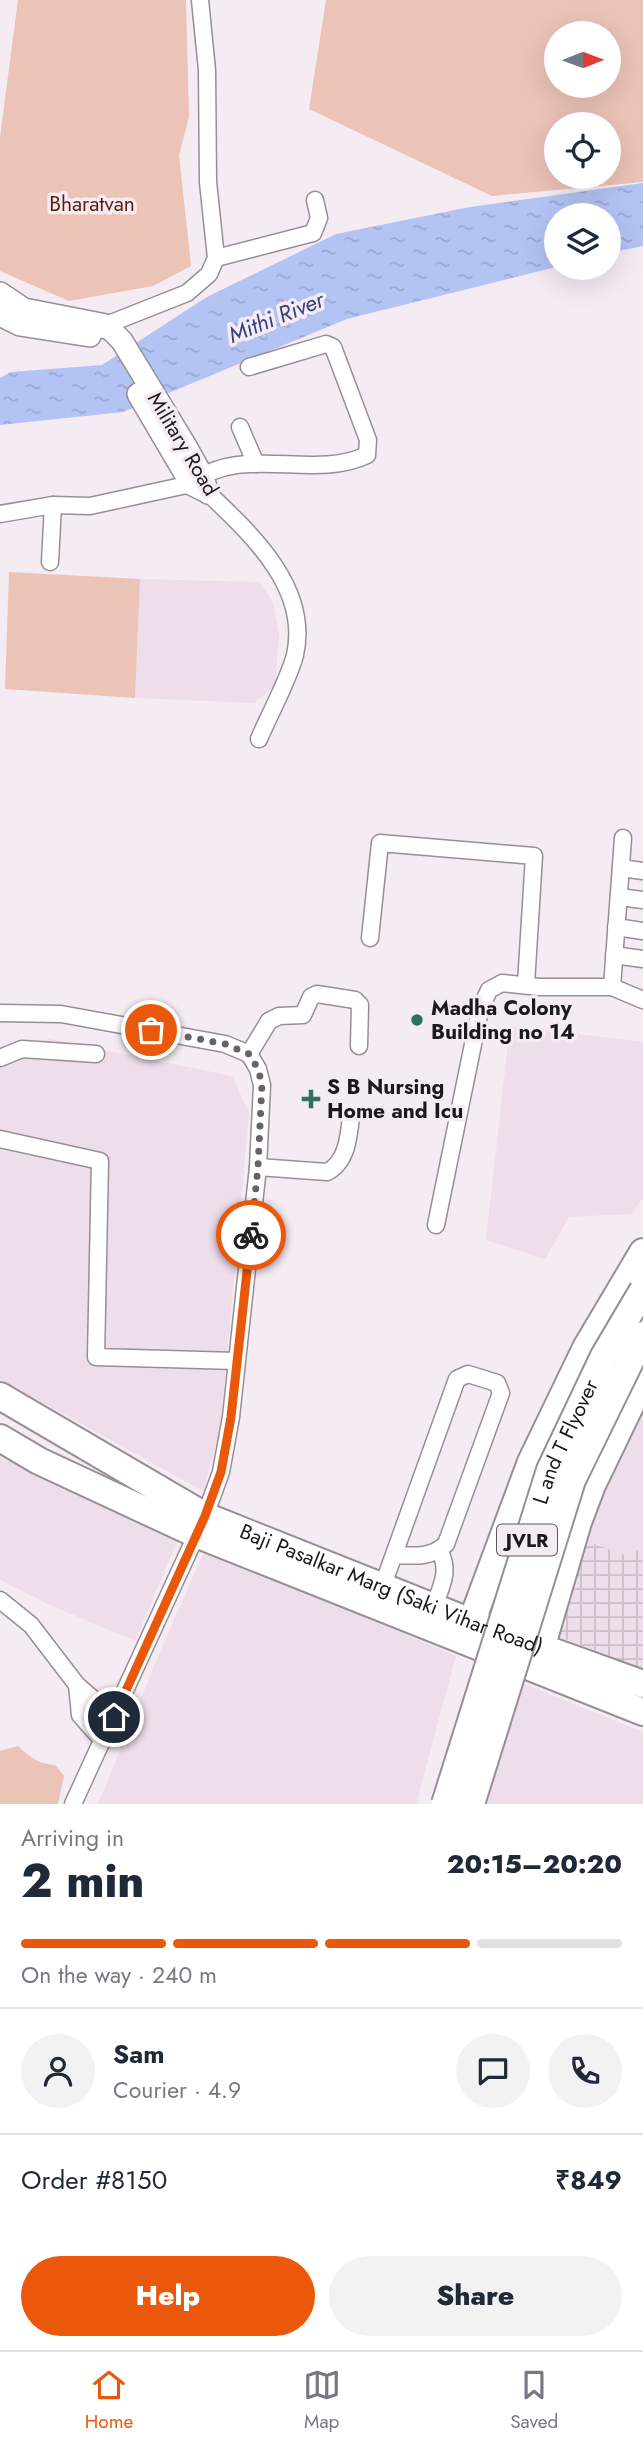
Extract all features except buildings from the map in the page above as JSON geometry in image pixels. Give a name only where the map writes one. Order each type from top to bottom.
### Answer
[{"type":"main road","points":[[467,1632],[531,1462],[586,1348],[643,1252]]},
{"type":"main road","name":"L and T Flyover","points":[[445,1804],[550,1470],[604,1356],[643,1290]]},
{"type":"main road","name":"L and T Flyover","points":[[471,1804],[572,1480],[643,1335]]},
{"type":"main road","points":[[538,1658],[578,1522],[592,1485],[643,1379]]},
{"type":"main road","name":"Baji Pasalkar Marg (Saki Vihar Road)","points":[[0,1396],[201,1525],[383,1585],[434,1607],[467,1632]]},
{"type":"main road","name":"Baji Pasalkar Marg (Saki Vihar Road)","points":[[0,1438],[39,1461],[467,1632],[538,1658],[643,1684]]},
{"type":"main road","points":[[517,1500],[578,1522]]},
{"type":"main road","name":"Baji Pasalkar Marg (Saki Vihar Road)","points":[[538,1658],[643,1712]]},
{"type":"street","points":[[0,315],[20,325],[101,331],[187,293],[209,274],[216,258],[208,182],[207,70],[200,0]]},
{"type":"street","points":[[216,258],[313,233],[319,218],[315,200]]},
{"type":"street","points":[[0,293],[24,309],[101,331]]},
{"type":"street","name":"Military Road","points":[[101,331],[117,346],[200,484],[246,529],[271,561],[291,597],[298,626],[294,656],[259,739]]},
{"type":"street","points":[[0,513],[53,505],[90,506],[200,484],[237,464],[322,464],[367,455],[369,449],[333,347],[326,344],[249,368]]},
{"type":"street","points":[[240,427],[256,464]]},
{"type":"street","points":[[50,562],[53,505]]},
{"type":"street","points":[[612,987],[623,838]]},
{"type":"street","points":[[370,938],[380,844],[534,856],[526,984]]},
{"type":"street","points":[[621,868],[643,872]]},
{"type":"street","points":[[619,897],[643,900]]},
{"type":"street","points":[[617,928],[643,931]]},
{"type":"street","points":[[614,955],[643,959]]},
{"type":"street","points":[[436,1225],[480,1010],[489,990],[502,983],[612,987],[643,1000]]},
{"type":"street","points":[[249,1054],[270,1021],[279,1016],[303,1015],[311,997],[317,994],[355,1000],[360,1005],[359,1046]]},
{"type":"street","points":[[0,1013],[61,1014],[225,1044],[249,1054],[258,1069],[262,1084],[258,1167],[231,1417],[221,1472],[201,1525],[73,1804]]},
{"type":"street","points":[[0,1058],[22,1049],[96,1054]]},
{"type":"street","points":[[258,1167],[327,1172],[334,1168],[347,1147],[351,1116]]},
{"type":"street","points":[[0,1139],[100,1161],[96,1357],[236,1362]]},
{"type":"street","points":[[383,1585],[457,1379],[468,1374],[497,1383],[502,1392],[446,1544],[439,1550],[421,1556],[394,1555]]},
{"type":"street","points":[[434,1607],[446,1573],[445,1560],[439,1550]]},
{"type":"street","points":[[0,1600],[31,1625],[77,1685],[114,1717]]},
{"type":"street","points":[[77,1685],[80,1715],[103,1741]]},
{"type":"shaded area","points":[[140,579],[259,582],[273,602],[279,635],[275,686],[254,703],[135,698]]},
{"type":"shaded area","points":[[510,1026],[643,1042],[643,1197],[632,1214],[569,1217],[545,1259],[486,1240]]},
{"type":"shaded area","points":[[50,1039],[232,1076],[249,1113],[220,1430],[203,1491],[0,1379],[0,1048]]},
{"type":"shaded area","points":[[643,1406],[643,1549],[625,1555],[586,1541],[629,1433]]},
{"type":"shaded area","points":[[0,1457],[179,1537],[135,1641],[50,1605],[0,1580]]},
{"type":"shaded area","points":[[586,1541],[625,1555],[643,1549],[643,1669],[554,1635]]},
{"type":"shaded area","points":[[205,1549],[456,1656],[416,1804],[98,1804]]},
{"type":"shaded area","points":[[524,1684],[643,1732],[643,1804],[487,1804],[507,1731]]},
{"type":"green space","name":"Bharatvan","points":[[18,0],[186,0],[189,117],[179,155],[191,266],[153,286],[69,301],[0,271],[0,137]]},
{"type":"green space","points":[[326,0],[643,0],[643,182],[621,184],[621,112],[544,112],[544,189],[568,189],[492,196],[309,109]]},
{"type":"green space","points":[[9,572],[140,579],[135,698],[5,689]]},
{"type":"green space","points":[[18,1746],[35,1759],[55,1765],[64,1776],[58,1804],[0,1804],[0,1751]]},
{"type":"water","name":"Mithi River","points":[[643,183],[643,246],[621,251],[621,203],[544,203],[544,270],[347,319],[123,412],[0,425],[0,378],[11,372],[102,365],[207,297],[336,234],[470,207],[600,189],[621,189],[621,186]]},
{"type":"way so far","points":[[151,1030],[225,1044],[249,1054],[258,1069],[262,1084],[251,1235]]},
{"type":"place","name":"Madha Colony Building no 14","points":[[417,1020]]},
{"type":"place","name":"S B Nursing Home and Icu","points":[[311,1099]]},
{"type":"route","points":[[114,1717],[205,1516],[221,1472],[231,1417],[251,1235]]}]
